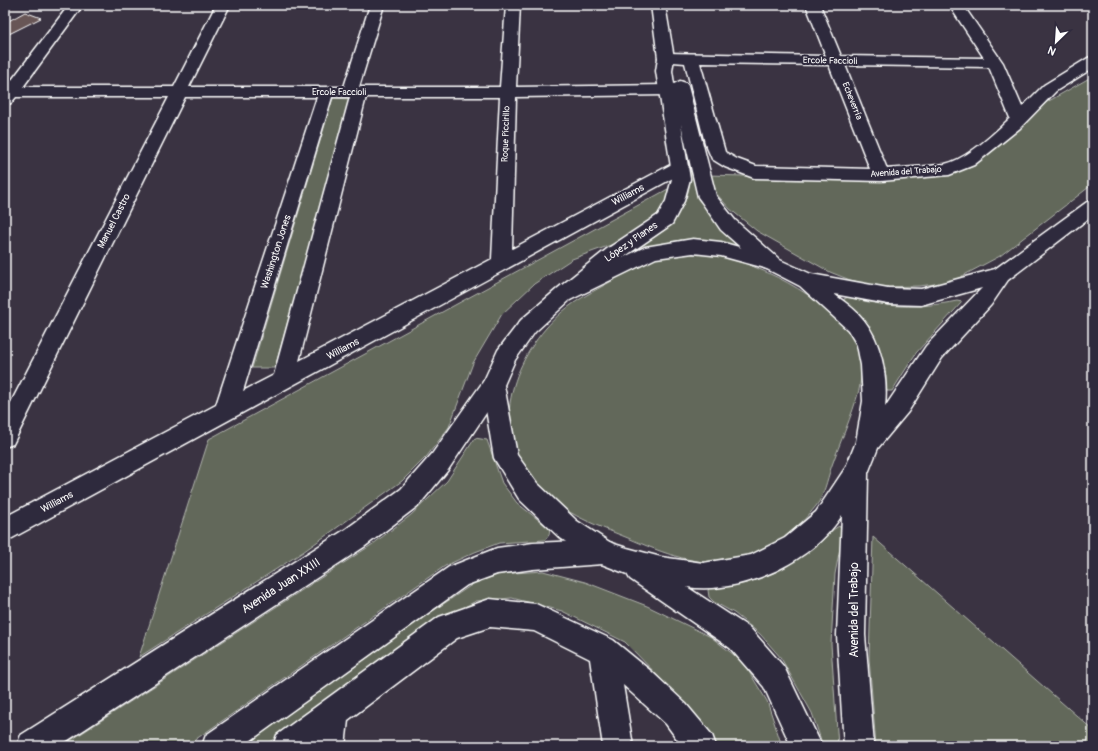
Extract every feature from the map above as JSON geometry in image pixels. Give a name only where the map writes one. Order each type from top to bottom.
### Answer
[{"type":"street","points":[[8,96],[76,5]]},
{"type":"street","name":"Manuel Castro","points":[[7,430],[223,5]]},
{"type":"street","points":[[283,380],[377,5]]},
{"type":"street","name":"Roque Piccirillo","points":[[502,263],[508,92],[513,5]]},
{"type":"street","name":"López y Planes","points":[[563,295],[614,254],[665,219],[675,201],[681,180],[680,167],[664,71],[666,58],[658,5]]},
{"type":"street","name":"Echeverría","points":[[813,5],[881,175]]},
{"type":"street","points":[[956,5],[995,63],[1019,119]]},
{"type":"street","name":"Ercole Faccioli","points":[[666,58],[995,63]]},
{"type":"street","name":"López y Planes","points":[[666,58],[676,72],[706,197],[728,226],[771,263]]},
{"type":"street","name":"Avenida del Trabajo","points":[[691,58],[713,143],[718,154],[731,163],[754,172],[881,175],[948,169],[968,161],[1019,119],[1050,88],[1093,61]]},
{"type":"street","name":"Ercole Faccioli","points":[[8,96],[180,92],[508,92],[667,90]]},
{"type":"street","name":"Washington Jones","points":[[225,412],[326,92]]},
{"type":"street","name":"Williams","points":[[5,530],[680,167]]},
{"type":"street","points":[[868,442],[900,405],[934,352],[984,300],[1001,275],[1093,206]]},
{"type":"street","points":[[563,295],[652,252],[693,246],[721,249],[771,263],[808,281],[888,296],[920,297],[1001,275]]},
{"type":"street","points":[[217,746],[458,576],[497,561],[533,556],[615,556],[661,570],[703,576],[754,567],[794,547],[824,520],[856,473],[868,442],[874,401],[872,365],[867,344],[855,324],[808,281]]},
{"type":"street","name":"Avenida Juan XXIII","points":[[32,746],[355,538],[410,497],[440,462],[493,385],[506,356],[528,326],[563,295]]},
{"type":"street","points":[[493,385],[506,458],[528,491],[568,529],[615,556],[740,638],[774,677],[807,746]]},
{"type":"street","name":"Avenida del Trabajo","points":[[856,473],[851,635],[859,746]]},
{"type":"street","points":[[288,746],[450,627],[490,612],[536,618],[603,650],[642,682],[676,714],[701,746]]},
{"type":"street","points":[[603,650],[618,746]]},
{"type":"street","points":[[330,746],[334,712]]},
{"type":"green space","points":[[1093,76],[1093,184],[1000,256],[951,282],[919,286],[880,287],[850,280],[830,272],[757,231],[730,209],[713,190],[708,175],[884,180],[955,174],[990,153],[1047,102]]},
{"type":"green space","points":[[333,98],[350,99],[275,368],[252,368]]},
{"type":"green space","points":[[689,171],[691,171],[701,199],[739,243],[730,245],[697,239],[681,240],[632,250],[654,237],[673,219],[681,208],[687,197]]},
{"type":"green space","points":[[668,189],[672,192],[665,206],[648,223],[622,241],[572,259],[534,284],[502,314],[473,363],[449,427],[427,456],[402,481],[303,552],[139,657],[209,439]]},
{"type":"green space","points":[[696,252],[712,254],[739,261],[758,268],[798,288],[833,314],[846,329],[858,349],[861,367],[861,379],[856,400],[819,502],[809,515],[791,532],[770,547],[748,558],[723,563],[695,561],[654,549],[589,522],[553,501],[532,481],[518,460],[511,438],[509,415],[512,392],[520,370],[531,349],[545,329],[562,312],[585,296],[650,259],[679,253]]},
{"type":"green space","points":[[848,297],[862,301],[902,306],[942,304],[957,301],[962,302],[916,353],[892,391],[887,391],[844,303],[844,299]]},
{"type":"green space","points":[[475,438],[487,440],[502,483],[517,503],[550,529],[549,535],[545,540],[499,543],[445,566],[186,746],[62,746],[373,544],[411,515],[447,481]]},
{"type":"green space","points":[[839,526],[843,532],[835,574],[831,644],[838,746],[823,746],[812,713],[781,658],[760,634],[734,613],[714,602],[709,597],[708,590],[712,585],[745,581],[777,572],[796,560]]},
{"type":"green space","points":[[873,537],[1093,730],[1093,746],[876,746],[869,658]]},
{"type":"green space","points":[[543,571],[585,582],[647,606],[711,637],[743,662],[767,701],[782,746],[709,746],[661,679],[625,642],[562,611],[512,598],[476,601],[430,625],[264,746],[244,746],[424,617],[476,582],[500,574]]},
{"type":"building","points":[[25,12],[41,18],[5,36],[5,23]]}]
